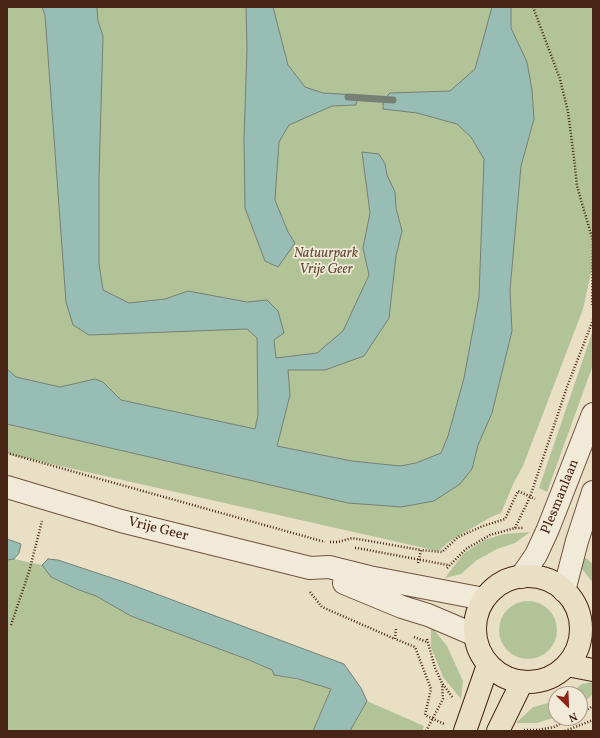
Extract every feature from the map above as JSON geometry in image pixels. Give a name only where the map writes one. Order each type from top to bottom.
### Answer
[{"type":"main road","points":[[521,577],[537,577],[544,579],[558,586],[564,591],[574,603],[586,622],[581,626],[579,643],[567,665],[559,672],[542,680],[522,682],[507,678],[488,665],[480,651],[475,636],[475,620],[484,599],[500,584],[507,580],[521,577]]},
{"type":"main road","points":[[456,728],[488,665]]},
{"type":"main road","points":[[567,665],[593,670]]},
{"type":"main road","points":[[498,731],[522,682]]},
{"type":"street","name":"Plesmanlaan","points":[[521,577],[536,555],[558,507],[593,414]]},
{"type":"street","name":"Vrije Geer","points":[[7,487],[121,521],[310,568],[324,576],[358,588],[402,607],[428,615],[475,636]]},
{"type":"street","name":"Plesmanlaan","points":[[564,591],[577,541],[593,492]]},
{"type":"street","name":"Vrije Geer","points":[[310,568],[329,567],[410,586],[484,599]]},
{"type":"path","points":[[533,7],[560,79],[568,112],[576,186],[592,241],[592,305]]},
{"type":"path","points":[[515,528],[530,496],[567,387],[593,320]]},
{"type":"path","points":[[7,453],[322,542],[338,542],[352,538],[421,550],[442,552],[458,538],[482,526],[505,519],[518,491],[558,507]]},
{"type":"path","points":[[11,625],[29,572],[49,499]]},
{"type":"path","points":[[410,586],[421,550]]},
{"type":"path","points":[[402,607],[395,630],[395,639],[415,647],[431,689],[425,715],[456,728]]},
{"type":"path","points":[[426,731],[443,699],[442,683]]},
{"type":"path","points":[[565,731],[593,720]]},
{"type":"path","points":[[538,731],[556,726]]},
{"type":"green space","name":"Natuurpark Vrije Geer","points":[[7,7],[593,7],[593,264],[583,309],[523,466],[514,482],[501,513],[491,517],[453,539],[438,551],[7,454]]},
{"type":"green space","points":[[593,330],[593,365],[547,492],[539,488]]},
{"type":"green space","points":[[530,532],[515,543],[497,549],[477,560],[461,574],[445,578],[463,554],[484,540],[504,534]]},
{"type":"green space","points":[[581,554],[593,564],[593,583],[582,569]]},
{"type":"green space","points":[[14,559],[42,565],[51,577],[96,596],[131,616],[210,642],[228,652],[272,670],[274,675],[323,685],[331,689],[313,731],[7,731],[7,560]]},
{"type":"green space","points":[[528,601],[544,606],[552,614],[557,630],[552,646],[544,654],[528,659],[512,654],[504,646],[499,630],[504,614],[512,606]]},
{"type":"green space","points":[[431,626],[447,646],[463,681],[461,699],[443,677],[431,647]]},
{"type":"green space","points":[[593,682],[593,694],[588,699],[588,686],[579,686]]},
{"type":"green space","points":[[367,701],[424,726],[422,731],[350,731]]},
{"type":"green space","points":[[548,703],[548,720],[537,723],[516,723],[533,707]]},
{"type":"water","points":[[42,7],[97,7],[98,21],[103,36],[99,177],[99,264],[103,290],[129,303],[165,299],[188,291],[247,302],[267,300],[278,311],[284,333],[274,340],[276,358],[317,353],[343,331],[369,275],[363,248],[370,213],[362,152],[379,154],[385,164],[387,175],[395,192],[396,208],[402,231],[396,256],[389,318],[364,356],[325,370],[288,370],[290,395],[277,446],[352,461],[400,466],[416,463],[441,453],[448,436],[464,378],[479,297],[484,159],[471,137],[457,124],[417,113],[383,109],[383,100],[390,93],[450,91],[475,69],[492,7],[511,7],[511,28],[527,62],[532,90],[534,119],[521,166],[510,290],[512,331],[492,413],[478,445],[472,469],[460,484],[434,501],[401,507],[348,503],[7,424],[7,369],[16,377],[60,387],[95,379],[103,382],[121,400],[255,429],[258,415],[257,338],[247,329],[89,335],[73,325],[66,302],[45,15]]},
{"type":"water","points":[[246,7],[273,7],[288,65],[305,87],[323,93],[357,95],[356,105],[332,106],[289,125],[279,142],[275,200],[288,232],[295,243],[278,267],[265,261],[245,208],[244,139],[247,48]]},
{"type":"water","points":[[7,539],[21,544],[19,553],[14,559],[7,560]]},
{"type":"water","points":[[48,559],[58,560],[127,583],[344,664],[361,688],[367,701],[350,731],[313,731],[331,689],[298,679],[274,675],[272,670],[249,660],[131,616],[96,596],[51,577],[42,565]]},
{"type":"waterway","points":[[348,97],[393,100]]}]
